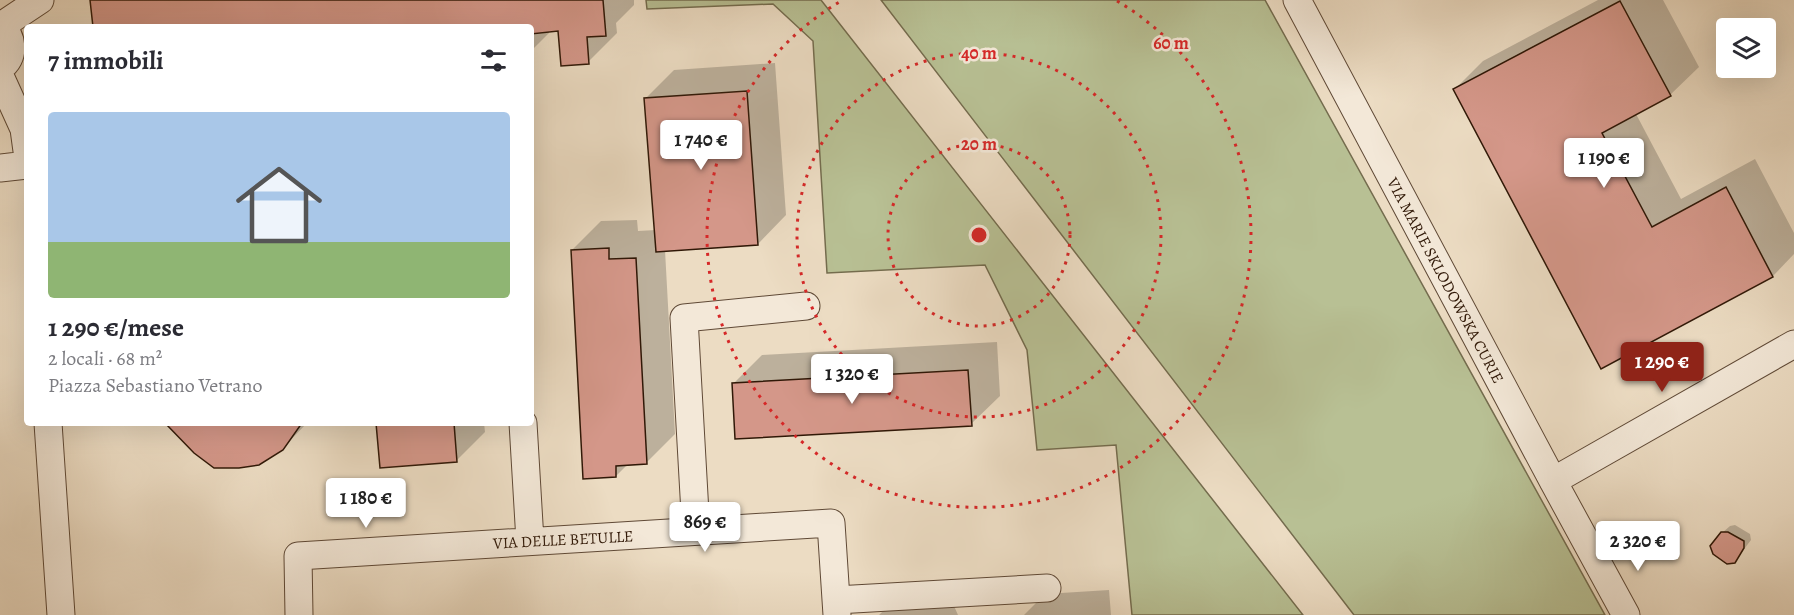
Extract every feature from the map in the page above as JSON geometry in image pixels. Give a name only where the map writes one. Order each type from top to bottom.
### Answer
[{"type":"street","points":[[0,68],[9,57],[11,49],[11,40],[1,25],[40,0]]},
{"type":"street","name":"VIA MARIE SKLODOWSKA CURIE","points":[[1297,0],[1626,615]]},
{"type":"street","points":[[0,76],[24,129]]},
{"type":"street","points":[[0,168],[24,165]]},
{"type":"street","points":[[696,531],[684,318],[806,306]]},
{"type":"street","points":[[1553,481],[1794,344]]},
{"type":"street","points":[[48,426],[61,615]]},
{"type":"street","points":[[523,426],[530,541]]},
{"type":"street","name":"VIA DELLE BETULLE","points":[[299,615],[298,556],[831,523],[836,608]]},
{"type":"street","name":"VIA MARIE SKLODOWSKA CURIE","points":[[1595,559],[1647,615]]},
{"type":"street","points":[[836,608],[1047,588]]},
{"type":"green space","points":[[646,0],[821,0],[1303,615],[1132,615],[1116,445],[1037,450],[1027,350],[985,265],[827,273],[813,41],[773,4],[647,9]]},
{"type":"green space","points":[[881,0],[1265,0],[1605,615],[1354,615]]},
{"type":"building","points":[[90,0],[603,0],[606,36],[587,37],[589,64],[561,66],[558,31],[534,34],[534,24],[93,24]]},
{"type":"building","points":[[1620,1],[1671,96],[1602,133],[1652,227],[1726,187],[1773,277],[1601,369],[1453,89]]},
{"type":"building","points":[[747,91],[758,245],[656,252],[644,98]]},
{"type":"building","points":[[609,248],[609,259],[636,258],[647,464],[616,466],[616,477],[583,479],[571,250]]},
{"type":"building","points":[[968,370],[972,426],[735,439],[732,383]]},
{"type":"building","points":[[168,426],[300,426],[283,450],[259,465],[214,468],[194,453]]},
{"type":"building","points":[[376,426],[454,426],[457,462],[380,468]]},
{"type":"building","points":[[1721,532],[1728,532],[1744,541],[1744,548],[1735,563],[1727,564],[1713,554],[1710,546]]}]
